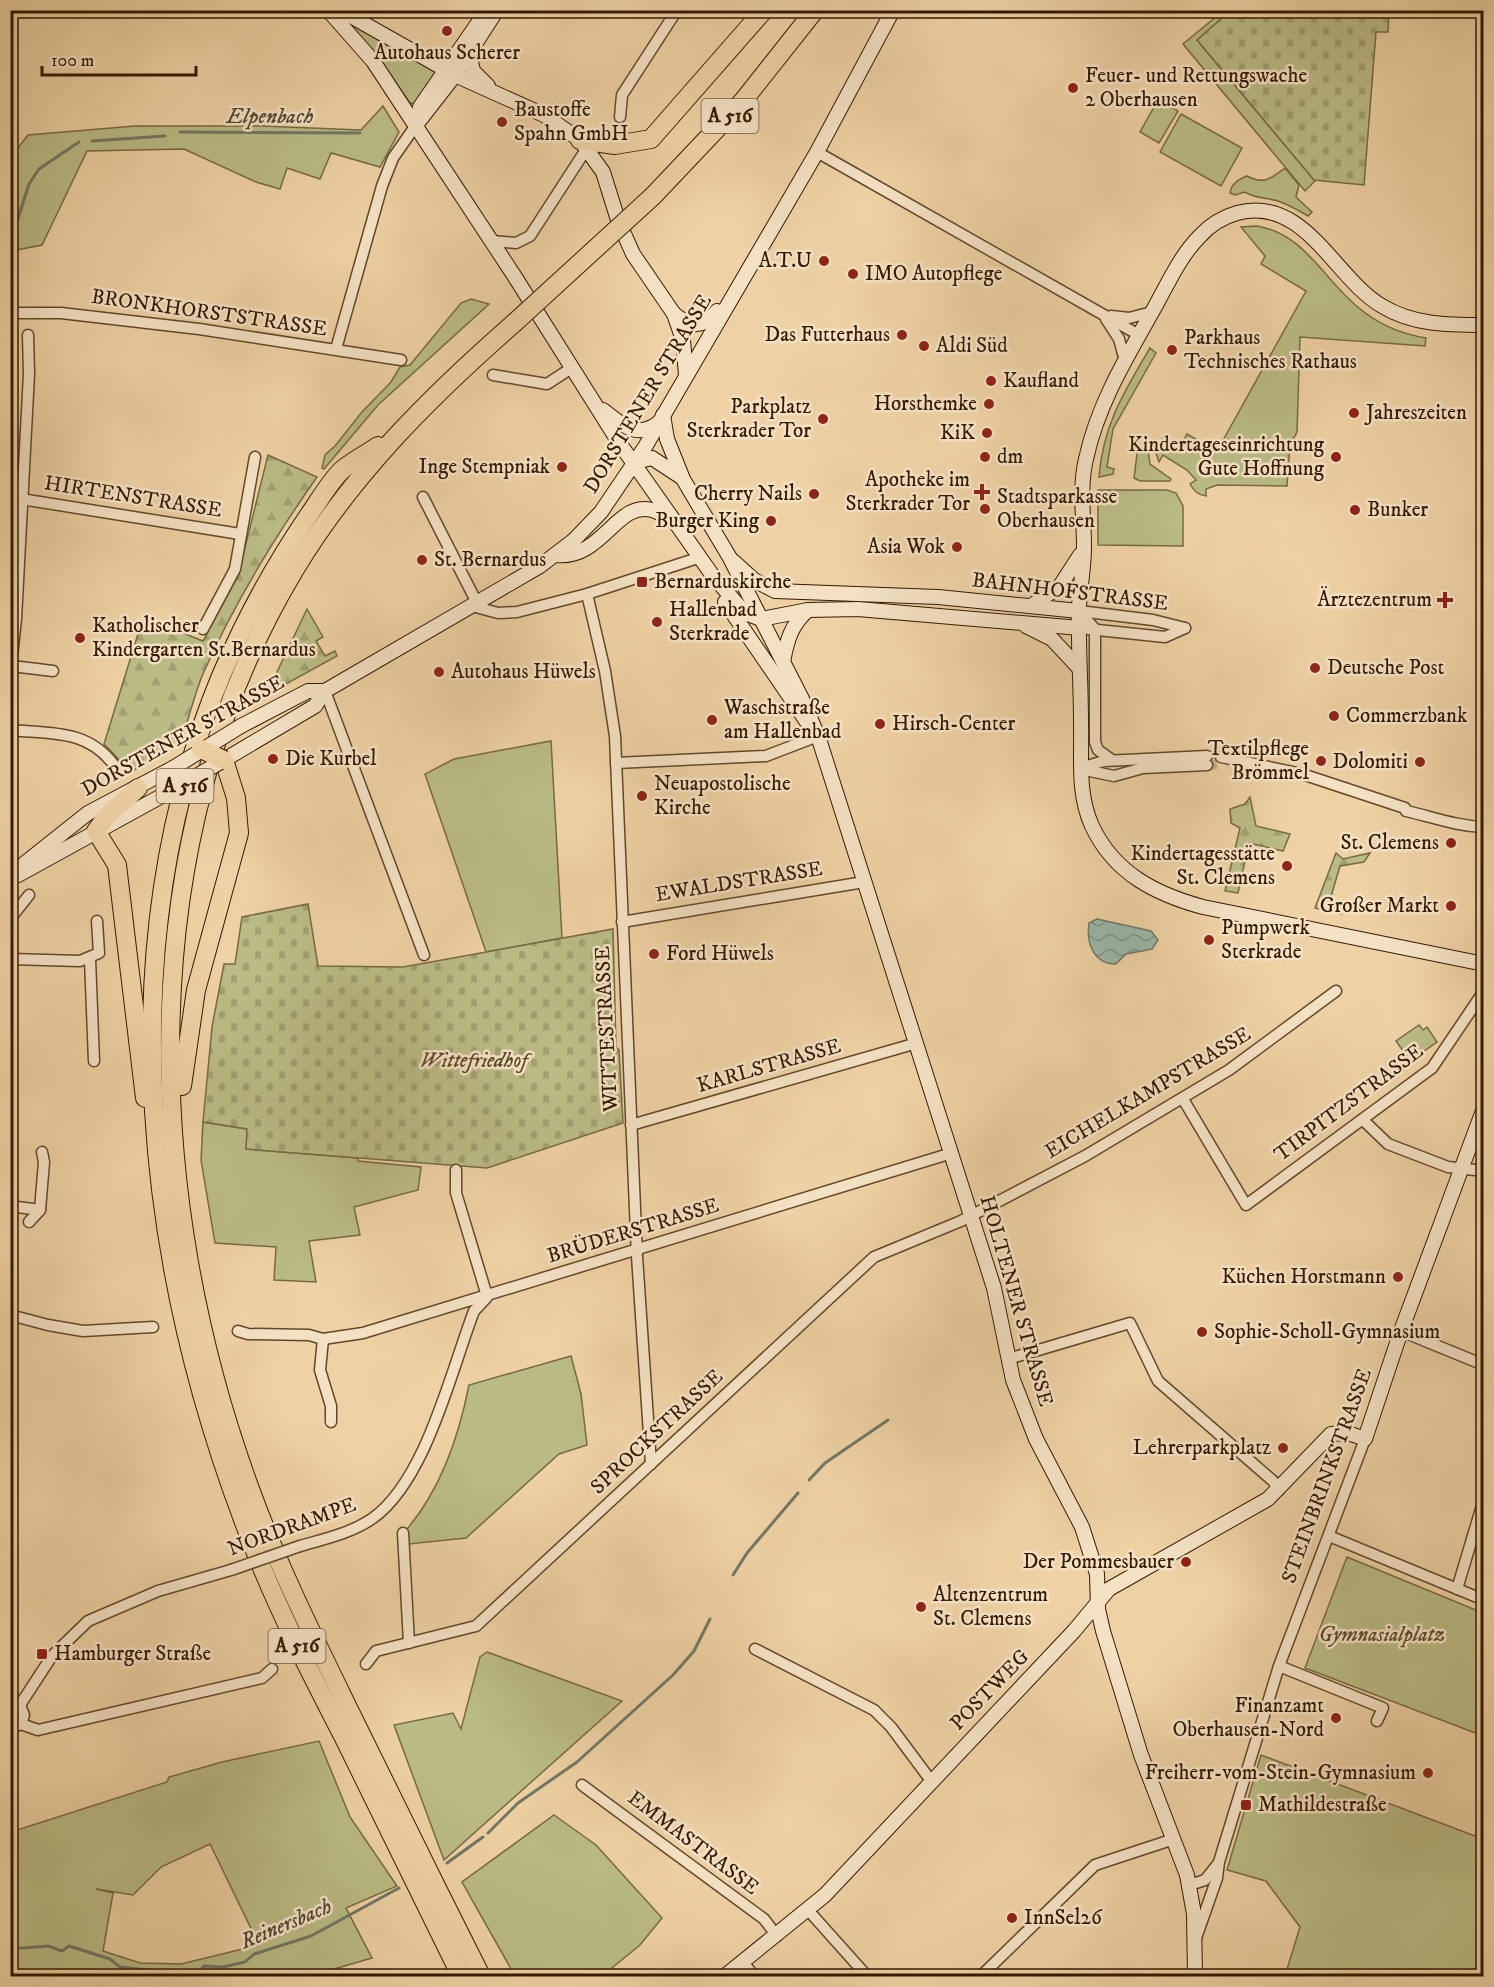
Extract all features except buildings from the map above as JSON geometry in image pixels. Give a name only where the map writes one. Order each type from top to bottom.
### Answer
[{"type":"highway","points":[[584,144],[615,145],[651,139],[764,10]]},
{"type":"highway","points":[[800,30],[808,10]]},
{"type":"highway","name":"A 516","points":[[462,1977],[297,1646],[254,1548],[213,1434],[182,1315],[166,1226],[166,1139],[172,1011],[181,894],[196,813],[215,745],[242,673],[294,570],[343,498],[397,434],[459,372],[653,196],[743,101],[815,10]]},
{"type":"highway","name":"A 516","points":[[397,434],[342,470],[304,522],[258,598],[226,666],[195,745],[173,832],[160,920],[154,1020],[166,1139],[201,1317],[227,1420],[250,1490],[313,1637],[481,1977]]},
{"type":"highway","points":[[166,1139],[196,990],[238,833],[236,798],[224,760],[201,748]]},
{"type":"highway","points":[[138,788],[108,815],[96,831],[117,865],[144,1094],[166,1139]]},
{"type":"main road","name":"HOLTENER STRASSE","points":[[328,10],[358,42],[416,125],[598,405],[620,444],[635,462],[713,576],[738,607],[757,616]]},
{"type":"main road","points":[[340,10],[450,73],[495,91],[544,115],[584,144],[606,178],[618,220],[633,254],[674,314],[683,340],[686,375]]},
{"type":"main road","points":[[416,125],[450,73],[486,10]]},
{"type":"main road","points":[[450,73],[469,52],[497,10]]},
{"type":"main road","name":"DORSTENER STRASSE","points":[[10,877],[167,793],[315,706],[325,691],[556,555],[601,512],[635,462],[817,152],[894,10]]},
{"type":"main road","points":[[469,52],[471,67],[476,76],[495,91]]},
{"type":"main road","points":[[1484,325],[1420,321],[1390,310],[1362,291],[1302,228],[1278,215],[1257,211],[1228,216],[1201,235],[1182,259],[1098,414],[1085,464],[1082,517],[1084,550],[1079,611],[1080,769],[1087,812],[1099,838],[1119,865],[1148,888],[1203,907],[1484,964]]},
{"type":"main road","points":[[674,314],[688,324],[704,324],[743,278]]},
{"type":"main road","points":[[598,405],[635,431],[644,432],[660,419]]},
{"type":"main road","name":"HOLTENER STRASSE","points":[[660,419],[683,478],[730,558],[818,736],[994,1288],[1008,1359],[1028,1420],[1082,1527],[1097,1574],[1098,1602],[1103,1631],[1141,1755],[1190,1885],[1195,1977]]},
{"type":"main road","points":[[635,462],[652,458],[683,478]]},
{"type":"main road","points":[[556,555],[568,556],[580,553],[634,511],[653,510],[676,522]]},
{"type":"main road","points":[[1031,606],[1060,586],[1084,550]]},
{"type":"main road","name":"BAHNHOFSTRASSE","points":[[730,558],[754,580],[775,591],[938,597],[1079,611]]},
{"type":"main road","name":"HOLTENER STRASSE","points":[[713,576],[726,604],[796,709],[818,736]]},
{"type":"main road","points":[[750,640],[757,616],[775,591]]},
{"type":"main road","name":"BAHNHOFSTRASSE","points":[[757,616],[808,610],[858,609],[1080,628]]},
{"type":"main road","points":[[783,662],[792,627],[808,610]]},
{"type":"main road","points":[[1015,622],[1052,639],[1079,668]]},
{"type":"main road","name":"DORSTENER STRASSE","points":[[10,877],[88,813],[138,788],[173,768],[201,748],[308,691],[325,691]]},
{"type":"main road","name":"STEINBRINKSTRASSE","points":[[1365,1439],[1401,1331],[1484,1108]]},
{"type":"main road","name":"POSTWEG","points":[[725,1977],[808,1910],[932,1782],[1074,1631],[1110,1589],[1246,1513],[1279,1490],[1331,1434],[1348,1433],[1365,1439]]},
{"type":"street","points":[[620,117],[622,95],[677,10]]},
{"type":"street","points":[[336,350],[382,186],[393,158],[416,125]]},
{"type":"street","points":[[492,241],[516,243],[530,236],[584,144]]},
{"type":"street","points":[[817,152],[1139,335]]},
{"type":"street","points":[[1102,314],[1129,318],[1152,312]]},
{"type":"street","name":"BRONKHORSTSTRASSE","points":[[10,313],[61,313],[401,360]]},
{"type":"street","points":[[1102,314],[1119,339],[1125,361]]},
{"type":"street","points":[[27,335],[30,352],[18,596],[11,671],[53,670]]},
{"type":"street","points":[[493,375],[547,384],[573,367]]},
{"type":"street","name":"HIRTENSTRASSE","points":[[203,629],[235,569],[255,457]]},
{"type":"street","points":[[423,496],[474,605],[506,614],[587,594],[701,557]]},
{"type":"street","name":"HIRTENSTRASSE","points":[[21,499],[240,534]]},
{"type":"street","name":"WITTESTRASSE","points":[[587,594],[611,702],[616,763],[637,1250],[651,1464]]},
{"type":"street","points":[[1079,611],[1095,629],[1095,742],[1108,758]]},
{"type":"street","name":"BAHNHOFSTRASSE","points":[[1079,611],[1153,620],[1185,628],[1165,637],[1080,628]]},
{"type":"street","points":[[325,691],[424,955]]},
{"type":"street","points":[[10,730],[83,739],[101,749],[114,765]]},
{"type":"street","points":[[616,763],[766,756],[818,736]]},
{"type":"street","points":[[1108,758],[1207,760],[1149,767],[1114,776],[1080,769],[1108,758]]},
{"type":"street","points":[[1221,761],[1252,764],[1302,774],[1405,808],[1406,811],[1463,826],[1484,826]]},
{"type":"street","name":"EWALDSTRASSE","points":[[622,922],[864,882]]},
{"type":"street","points":[[10,919],[29,894]]},
{"type":"street","points":[[10,959],[80,961],[90,959],[99,953],[97,921]]},
{"type":"street","points":[[90,959],[94,1061]]},
{"type":"street","name":"EICHELKAMPSTRASSE","points":[[971,1214],[1068,1166],[1183,1099],[1275,1038],[1336,991]]},
{"type":"street","name":"TIRPITZSTRASSE","points":[[1183,1099],[1246,1205],[1436,1065],[1484,991]]},
{"type":"street","name":"KARLSTRASSE","points":[[631,1125],[917,1043]]},
{"type":"street","points":[[1363,1120],[1388,1144],[1448,1167],[1484,1171]]},
{"type":"street","points":[[29,1222],[40,1210],[44,1162],[42,1152]]},
{"type":"street","name":"BRÜDERSTRASSE","points":[[238,1331],[249,1334],[309,1335],[323,1339],[363,1333],[952,1154]]},
{"type":"street","points":[[456,1170],[456,1192],[487,1296]]},
{"type":"street","points":[[10,1206],[40,1210]]},
{"type":"street","name":"SPROCKSTRASSE","points":[[366,1664],[376,1651],[476,1626],[874,1257],[971,1214]]},
{"type":"street","name":"NORDRAMPE","points":[[15,1703],[52,1656],[88,1621],[158,1591],[330,1538],[372,1519],[399,1492],[423,1449],[474,1311],[487,1296]]},
{"type":"street","points":[[10,1315],[83,1331],[153,1327]]},
{"type":"street","points":[[1008,1359],[1130,1323],[1158,1381],[1273,1481],[1279,1490]]},
{"type":"street","points":[[1401,1331],[1484,1365]]},
{"type":"street","points":[[323,1339],[321,1370],[331,1406],[331,1422]]},
{"type":"street","name":"STEINBRINKSTRASSE","points":[[1194,1942],[1214,1887],[1219,1862],[1279,1666],[1365,1439]]},
{"type":"street","points":[[1457,1589],[1484,1499]]},
{"type":"street","points":[[403,1533],[409,1643]]},
{"type":"street","points":[[1329,1536],[1484,1600]]},
{"type":"street","points":[[755,1649],[851,1697],[884,1719],[932,1782]]},
{"type":"street","points":[[1279,1666],[1383,1708],[1377,1721]]},
{"type":"street","points":[[15,1703],[24,1715],[16,1726],[38,1730],[262,1678],[272,1669]]},
{"type":"street","name":"EMMASTRASSE","points":[[582,1785],[764,1919],[777,1936]]},
{"type":"street","points":[[981,1977],[1095,1865],[1174,1839]]},
{"type":"street","points":[[1190,1885],[1210,1876],[1219,1862]]},
{"type":"street","points":[[808,1910],[867,1977]]},
{"type":"street","points":[[743,1962],[754,1977]]},
{"type":"green space","points":[[1231,10],[1389,11],[1388,32],[1376,32],[1364,185],[1314,180],[1197,40]]},
{"type":"green space","points":[[1223,11],[1231,11],[1197,40],[1315,181],[1305,191],[1183,44]]},
{"type":"green space","points":[[348,22],[436,72],[437,76],[416,104],[410,103],[374,52]]},
{"type":"green space","points":[[1158,100],[1178,111],[1159,143],[1140,132]]},
{"type":"green space","points":[[383,106],[399,132],[380,167],[331,153],[320,179],[287,168],[280,189],[256,182],[184,149],[87,151],[42,245],[11,251],[11,157],[28,135],[135,126],[261,126],[361,130]]},
{"type":"green space","points":[[1181,114],[1242,148],[1221,186],[1160,152]]},
{"type":"green space","points":[[1285,168],[1299,185],[1296,197],[1312,212],[1308,216],[1278,201],[1245,192],[1235,195],[1230,193],[1234,184],[1244,177],[1267,180]]},
{"type":"green space","points":[[1257,226],[1288,238],[1313,259],[1359,308],[1390,328],[1426,338],[1425,346],[1300,337],[1297,432],[1290,445],[1287,486],[1217,485],[1206,489],[1206,496],[1196,492],[1190,484],[1196,480],[1187,470],[1163,455],[1159,462],[1156,453],[1163,438],[1180,447],[1187,434],[1217,451],[1306,291],[1261,264],[1265,256],[1241,227]]},
{"type":"green space","points":[[471,299],[489,304],[378,405],[324,469],[322,468],[325,455],[391,382],[400,367],[410,365],[461,303]]},
{"type":"green space","points":[[1150,348],[1156,353],[1113,429],[1107,467],[1114,469],[1113,474],[1099,477],[1101,458],[1110,425],[1123,394]]},
{"type":"green space","points":[[1138,446],[1148,450],[1150,464],[1171,479],[1170,481],[1140,481],[1134,478]]},
{"type":"green space","points":[[268,455],[317,477],[269,549],[227,624],[202,676],[181,742],[131,772],[104,744],[142,621],[170,628],[203,641],[238,576]]},
{"type":"green space","points":[[1098,490],[1167,490],[1176,493],[1183,506],[1183,546],[1098,545]]},
{"type":"green space","points":[[307,609],[323,637],[316,641],[325,656],[335,651],[337,656],[266,695]]},
{"type":"green space","points":[[551,741],[562,938],[486,952],[425,774],[454,759]]},
{"type":"green space","points":[[1250,797],[1256,826],[1290,834],[1283,851],[1249,843],[1238,893],[1225,891],[1240,828],[1231,823],[1230,809],[1245,804]]},
{"type":"green space","points":[[1336,853],[1343,859],[1370,853],[1364,862],[1340,866],[1330,900],[1342,904],[1341,914],[1315,908]]},
{"type":"green space","name":"Wittefriedhof","points":[[308,904],[318,966],[403,967],[613,929],[616,1047],[619,1050],[623,1123],[487,1168],[246,1149],[247,1129],[203,1122],[212,1027],[224,964],[235,964],[242,917]]},
{"type":"green space","points":[[1419,1025],[1423,1030],[1427,1027],[1437,1042],[1410,1061],[1396,1041]]},
{"type":"green space","points":[[203,1122],[248,1129],[246,1149],[358,1158],[358,1161],[421,1167],[418,1190],[354,1207],[360,1235],[309,1241],[316,1282],[274,1280],[276,1247],[215,1243],[201,1160]]},
{"type":"green space","points":[[571,1356],[581,1394],[587,1445],[559,1454],[466,1538],[409,1544],[407,1529],[430,1497],[447,1461],[460,1423],[469,1385]]},
{"type":"green space","name":"Gymnasialplatz","points":[[1347,1557],[1483,1613],[1483,1736],[1305,1668]]},
{"type":"green space","points":[[487,1652],[622,1701],[444,1860],[394,1725],[453,1713],[461,1729],[480,1657]]},
{"type":"green space","points":[[319,1741],[350,1817],[397,1886],[346,1908],[372,1958],[310,1976],[11,1976],[11,1832],[167,1782],[169,1777],[222,1762]],"holes":[[[210,1844],[259,1945],[181,1964],[140,1963],[103,1951],[113,1893],[96,1889],[133,1895],[161,1867]]]},
{"type":"green space","points":[[1261,1755],[1483,1839],[1483,1976],[1285,1976],[1300,1927],[1266,1881],[1227,1870]]},
{"type":"green space","points":[[554,1815],[596,1845],[662,1918],[640,1945],[602,1976],[515,1976],[462,1882]]},
{"type":"water","points":[[1097,919],[1151,931],[1158,940],[1152,949],[1126,954],[1116,964],[1108,963],[1097,956],[1090,944],[1089,923]]},
{"type":"waterway","name":"Elpenbach","points":[[180,132],[360,133]]},
{"type":"waterway","name":"Elpenbach","points":[[92,141],[165,136]]},
{"type":"waterway","name":"Elpenbach","points":[[10,232],[15,228],[29,184],[39,169],[79,142]]},
{"type":"waterway","name":"Reinersbach","points":[[809,1480],[825,1463],[888,1420]]},
{"type":"waterway","name":"Reinersbach","points":[[733,1575],[747,1553],[798,1493]]},
{"type":"waterway","name":"Reinersbach","points":[[488,1833],[518,1803],[577,1762],[673,1675],[694,1651],[710,1619]]},
{"type":"waterway","name":"Reinersbach","points":[[447,1863],[483,1837]]},
{"type":"waterway","name":"Reinersbach","points":[[10,1949],[48,1946],[62,1951],[69,1946],[110,1959],[120,1967],[196,1975],[204,1966],[223,1967],[245,1962],[254,1954],[311,1936],[399,1888]]},
{"type":"tunnel","points":[[1207,765],[1221,764]]},
{"type":"place","name":"Autohaus Scherer","points":[[447,31]]},
{"type":"place","name":"Feuer- und Rettungswache 2 Oberhausen","points":[[1073,88]]},
{"type":"place","name":"Baustoffe Spahn GmbH","points":[[502,122]]},
{"type":"place","name":"A.T.U","points":[[824,261]]},
{"type":"place","name":"IMO Autopflege","points":[[853,274]]},
{"type":"place","name":"Das Futterhaus","points":[[902,335]]},
{"type":"place","name":"Aldi Süd","points":[[924,346]]},
{"type":"place","name":"Parkhaus Technisches Rathaus","points":[[1172,350]]},
{"type":"place","name":"Kaufland","points":[[991,381]]},
{"type":"place","name":"Horsthemke","points":[[989,404]]},
{"type":"place","name":"Jahreszeiten","points":[[1354,413]]},
{"type":"place","name":"Parkplatz Sterkrader Tor","points":[[823,419]]},
{"type":"place","name":"KiK","points":[[987,433]]},
{"type":"place","name":"dm","points":[[985,457]]},
{"type":"place","name":"Kindertageseinrichtung Gute Hoffnung","points":[[1336,457]]},
{"type":"place","name":"Inge Stempniak","points":[[562,467]]},
{"type":"place","name":"Apotheke im Sterkrader Tor","points":[[982,492]]},
{"type":"place","name":"Cherry Nails","points":[[814,494]]},
{"type":"place","name":"Stadtsparkasse Oberhausen","points":[[985,509]]},
{"type":"place","name":"Bunker","points":[[1355,510]]},
{"type":"place","name":"Burger King","points":[[771,521]]},
{"type":"place","name":"Asia Wok","points":[[957,547]]},
{"type":"place","name":"St. Bernardus","points":[[422,560]]},
{"type":"place","name":"Bernarduskirche","points":[[642,582]]},
{"type":"place","name":"Ärztezentrum","points":[[1445,600]]},
{"type":"place","name":"Hallenbad Sterkrade","points":[[657,622]]},
{"type":"place","name":"Katholischer Kindergarten St.Bernardus","points":[[80,638]]},
{"type":"place","name":"Deutsche Post","points":[[1315,668]]},
{"type":"place","name":"Autohaus Hüwels","points":[[439,672]]},
{"type":"place","name":"Commerzbank","points":[[1334,716]]},
{"type":"place","name":"Waschstraße am Hallenbad","points":[[712,720]]},
{"type":"place","name":"Hirsch-Center","points":[[880,724]]},
{"type":"place","name":"Die Kurbel","points":[[273,759]]},
{"type":"place","name":"Textilpflege Brömmel","points":[[1321,761]]},
{"type":"place","name":"Dolomiti","points":[[1420,762]]},
{"type":"place","name":"Neuapostolische Kirche","points":[[642,796]]},
{"type":"place","name":"St. Clemens","points":[[1451,843]]},
{"type":"place","name":"Kindertagesstätte St. Clemens","points":[[1287,866]]},
{"type":"place","name":"Großer Markt","points":[[1451,906]]},
{"type":"place","name":"Pumpwerk Sterkrade","points":[[1209,940]]},
{"type":"place","name":"Ford Hüwels","points":[[654,954]]},
{"type":"place","name":"Küchen Horstmann","points":[[1398,1277]]},
{"type":"place","name":"Sophie-Scholl-Gymnasium","points":[[1202,1332]]},
{"type":"place","name":"Lehrerparkplatz","points":[[1283,1448]]},
{"type":"place","name":"Der Pommesbauer","points":[[1186,1562]]},
{"type":"place","name":"Altenzentrum St. Clemens","points":[[921,1607]]},
{"type":"place","name":"Hamburger Straße","points":[[42,1654]]},
{"type":"place","name":"Finanzamt Oberhausen-Nord","points":[[1336,1718]]},
{"type":"place","name":"Freiherr-vom-Stein-Gymnasium","points":[[1428,1773]]},
{"type":"place","name":"Mathildestraße","points":[[1246,1805]]},
{"type":"place","name":"InnSel26","points":[[1012,1918]]}]
